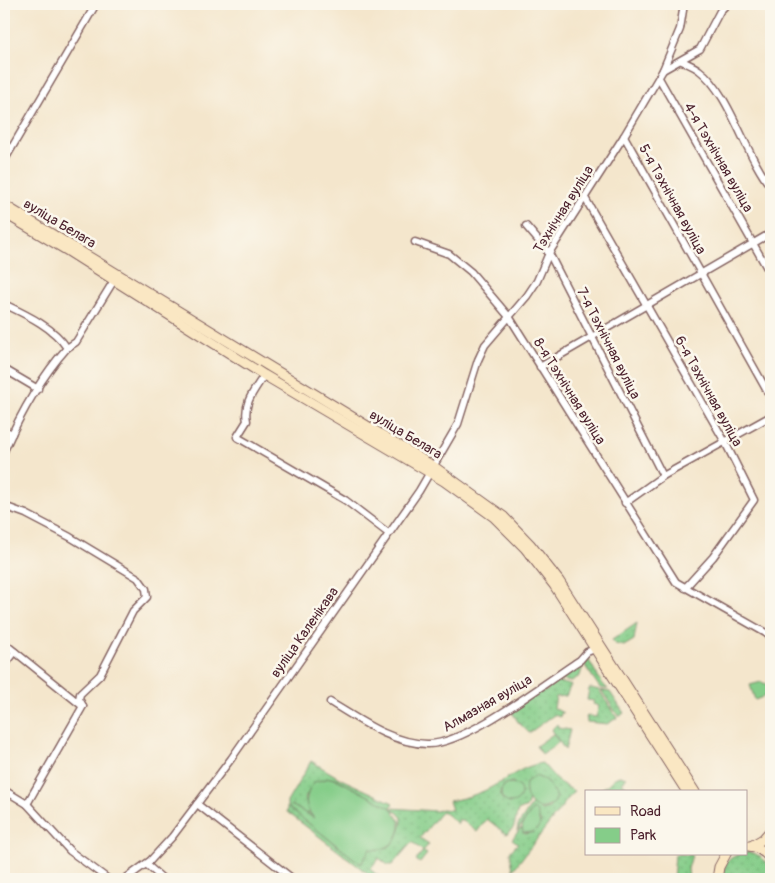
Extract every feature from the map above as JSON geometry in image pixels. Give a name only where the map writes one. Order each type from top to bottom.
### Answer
[{"type":"street","points":[[4,161],[96,4]]},
{"type":"street","name":"Тэхнічная вуліца","points":[[432,469],[458,424],[478,360],[485,345],[510,318],[537,280],[549,253],[659,78],[680,30],[684,4]]},
{"type":"street","points":[[663,70],[700,49],[720,11],[727,4]]},
{"type":"street","points":[[682,60],[700,71],[718,92],[754,163],[771,187]]},
{"type":"street","name":"4-я Тэхнічная вуліца","points":[[659,78],[771,275]]},
{"type":"street","name":"5-я Тэхнічная вуліца","points":[[624,136],[771,398]]},
{"type":"street","name":"6-я Тэхнічная вуліца","points":[[585,198],[725,442],[754,500],[713,557],[685,588]]},
{"type":"street","name":"вуліца Белага","points":[[4,205],[264,375],[432,469],[494,517],[525,548],[554,586],[686,790]]},
{"type":"street","name":"вуліца Белага","points":[[4,213],[116,278],[487,503],[530,544],[568,593],[694,790]]},
{"type":"street","name":"7-я Тэхнічная вуліца","points":[[526,226],[549,253],[664,476]]},
{"type":"street","name":"5-я Тэхнічная вуліца","points":[[540,366],[647,307],[771,233]]},
{"type":"street","name":"8-я Тэхнічная вуліца","points":[[415,242],[449,254],[471,272],[510,318],[676,582],[685,588]]},
{"type":"street","points":[[4,450],[55,361],[67,348],[76,342],[116,278]]},
{"type":"street","points":[[4,304],[52,332],[62,339],[67,348]]},
{"type":"street","points":[[4,369],[38,389]]},
{"type":"street","points":[[264,375],[247,402],[245,410],[247,421],[237,437],[345,500],[388,533]]},
{"type":"street","points":[[626,503],[664,476],[771,416]]},
{"type":"street","points":[[4,430],[12,434]]},
{"type":"street","name":"вуліца Каленікава","points":[[125,879],[146,864],[172,836],[197,804],[432,469]]},
{"type":"street","points":[[4,506],[26,514],[70,537],[138,578],[146,589],[147,597],[133,611],[100,675],[80,694],[79,699],[83,706]]},
{"type":"street","points":[[685,588],[771,636]]},
{"type":"street","points":[[4,643],[83,706]]},
{"type":"street","name":"Алмазная вуліца","points":[[330,702],[381,732],[406,741],[429,744],[448,742],[507,708],[580,660],[587,652],[596,649]]},
{"type":"street","points":[[4,666],[15,652]]},
{"type":"street","points":[[27,804],[83,706]]},
{"type":"street","points":[[4,790],[27,804],[70,851],[108,879]]},
{"type":"street","points":[[197,804],[293,879]]},
{"type":"street","points":[[749,846],[763,839],[771,830]]},
{"type":"street","points":[[749,846],[766,854],[771,860]]},
{"type":"street","points":[[718,879],[720,858]]},
{"type":"street","points":[[146,864],[163,879]]},
{"type":"green space","points":[[637,623],[634,640],[624,646],[615,644],[612,640]]},
{"type":"green space","points":[[587,657],[602,683],[608,689],[600,688],[585,666]]},
{"type":"green space","points":[[580,662],[583,665],[580,676],[570,682],[556,678]]},
{"type":"green space","points":[[551,681],[571,685],[566,696],[556,697],[554,708],[563,713],[561,713],[560,717],[554,715],[529,733],[518,722],[510,709],[539,691],[547,691]]},
{"type":"green space","points":[[761,682],[769,685],[771,694],[755,700],[750,685]]},
{"type":"green space","points":[[589,689],[599,690],[617,718],[607,724],[587,722],[586,716],[596,717],[599,706],[593,704],[594,701],[587,700]]},
{"type":"green space","points":[[601,690],[610,692],[624,713],[619,717]]},
{"type":"green space","points":[[557,724],[559,728],[570,730],[565,750],[551,730]]},
{"type":"green space","points":[[553,734],[559,742],[542,754],[536,746]]},
{"type":"green space","points":[[311,761],[341,779],[393,803],[391,808],[452,810],[449,801],[480,793],[524,769],[542,763],[559,782],[574,791],[513,870],[510,852],[518,843],[512,839],[521,828],[525,834],[534,832],[541,822],[533,809],[517,831],[518,825],[532,804],[541,810],[549,808],[557,798],[545,780],[535,776],[526,782],[526,793],[529,799],[527,807],[518,811],[514,827],[510,832],[506,834],[487,819],[477,832],[462,820],[458,820],[458,824],[442,811],[420,838],[429,844],[423,851],[412,842],[392,865],[388,865],[379,858],[370,869],[382,879],[375,879],[287,812],[287,802]],"holes":[[[330,778],[337,779],[398,813],[402,818],[399,832],[394,842],[384,849],[370,849],[361,864],[289,808],[291,805],[316,819],[309,813],[305,798],[314,782]],[[512,782],[519,787],[521,794],[517,801],[509,803],[502,799],[500,791],[505,784]]]},
{"type":"green space","points":[[535,776],[545,780],[556,794],[555,802],[548,807],[537,808],[529,801],[526,782]]},
{"type":"green space","points":[[616,777],[626,778],[622,783],[626,786],[623,790],[597,790],[602,789]]},
{"type":"green space","points":[[330,778],[338,780],[391,808],[400,821],[400,828],[396,839],[382,849],[370,849],[361,864],[289,808],[291,805],[314,818],[308,809],[307,796],[314,782]]},
{"type":"green space","points":[[507,783],[515,783],[521,789],[521,797],[515,803],[507,803],[501,797],[501,789]]},
{"type":"green space","points":[[533,809],[537,812],[540,825],[534,832],[523,833],[522,825]]},
{"type":"green space","points":[[423,851],[427,854],[420,863],[416,860]]},
{"type":"green space","points":[[748,852],[761,857],[767,864],[771,879],[723,879],[724,868],[732,858],[748,856]]},
{"type":"green space","points":[[675,856],[692,856],[688,869],[689,879],[673,879]]}]
